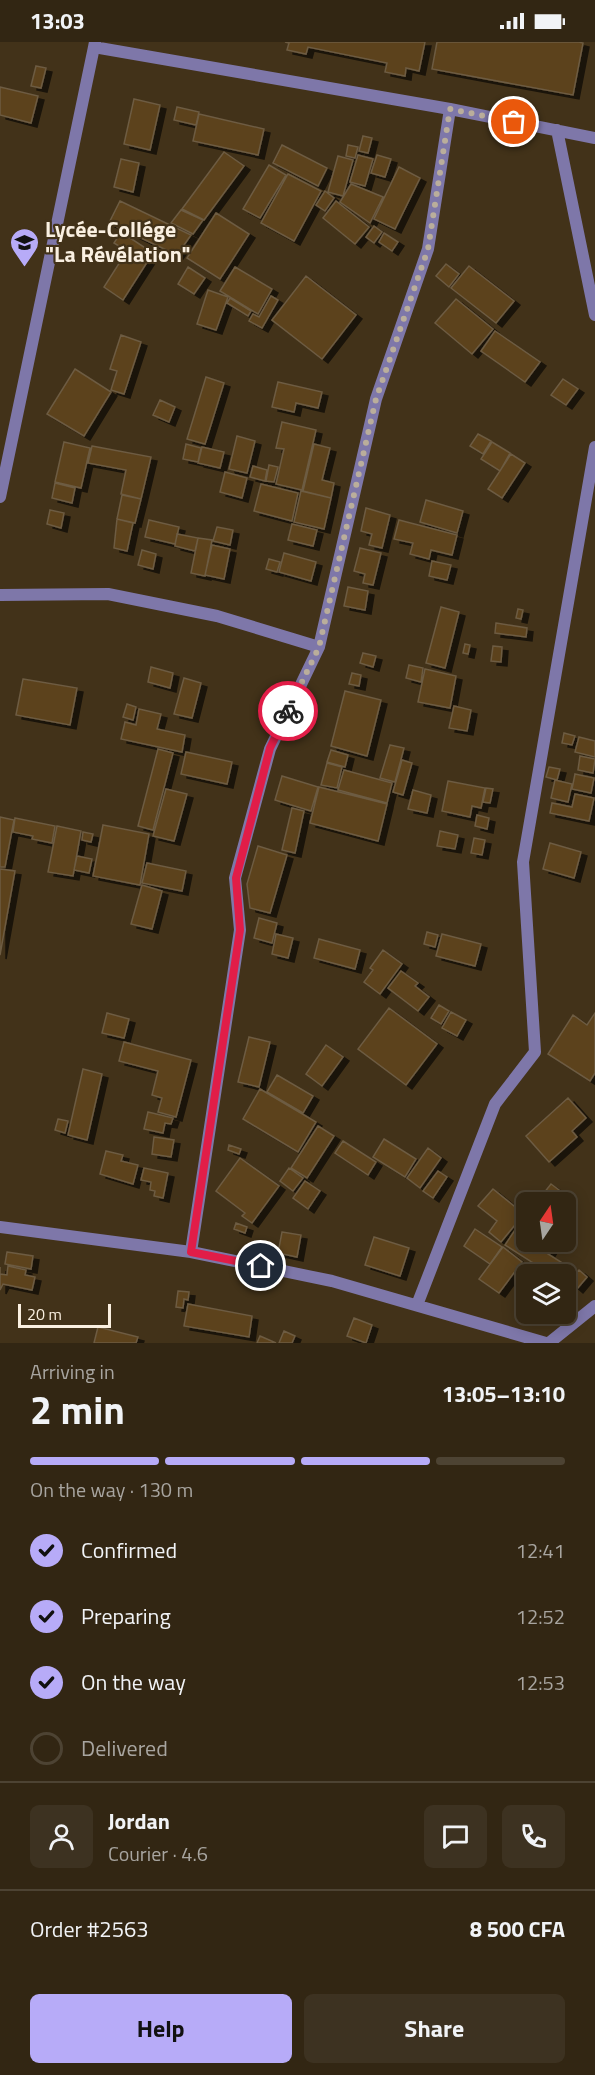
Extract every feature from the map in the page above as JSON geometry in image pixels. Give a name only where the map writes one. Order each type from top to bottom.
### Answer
[{"type":"street","points":[[0,497],[95,44],[595,138]]},
{"type":"street","points":[[191,1252],[240,930],[236,878],[270,748],[319,647],[376,399],[428,249],[450,109]]},
{"type":"street","points":[[557,130],[595,315]]},
{"type":"street","points":[[417,1305],[495,1104],[535,1052],[523,862],[595,447]]},
{"type":"street","points":[[0,595],[108,594],[217,616],[319,647]]},
{"type":"street","points":[[0,1227],[191,1252],[332,1281],[547,1343],[595,1306]]},
{"type":"building","points":[[285,42],[425,42],[419,71],[406,68],[405,76],[385,72],[387,63],[308,47],[306,54],[287,50],[289,43]]},
{"type":"building","points":[[437,42],[583,43],[573,95],[432,69]]},
{"type":"building","points":[[36,66],[46,68],[41,88],[31,86]]},
{"type":"building","points":[[0,87],[38,96],[31,123],[0,115]]},
{"type":"building","points":[[134,99],[160,105],[150,150],[124,144]]},
{"type":"building","points":[[177,107],[199,112],[196,125],[174,120]]},
{"type":"building","points":[[199,114],[264,129],[258,155],[193,141]]},
{"type":"building","points":[[363,136],[372,138],[368,153],[359,151]]},
{"type":"building","points":[[282,145],[327,168],[318,186],[273,163]]},
{"type":"building","points":[[348,145],[358,147],[355,158],[346,156]]},
{"type":"building","points":[[224,152],[244,166],[204,220],[182,209]]},
{"type":"building","points":[[358,155],[373,159],[365,186],[350,182]]},
{"type":"building","points":[[377,155],[391,159],[385,177],[371,173]]},
{"type":"building","points":[[338,156],[353,160],[343,196],[328,192]]},
{"type":"building","points":[[121,159],[139,163],[133,192],[114,187]]},
{"type":"building","points":[[269,165],[286,175],[260,218],[243,209]]},
{"type":"building","points":[[399,167],[420,178],[395,229],[374,219]]},
{"type":"building","points":[[288,174],[321,191],[294,241],[261,223]]},
{"type":"building","points":[[351,184],[383,197],[370,223],[340,202]]},
{"type":"building","points":[[325,191],[334,198],[325,211],[316,205]]},
{"type":"building","points":[[120,201],[191,235],[177,255],[109,223]]},
{"type":"building","points":[[336,201],[369,227],[355,244],[323,218]]},
{"type":"building","points":[[181,210],[203,220],[193,234],[171,223]]},
{"type":"building","points":[[216,213],[249,234],[220,279],[187,258]]},
{"type":"building","points":[[374,226],[382,232],[374,243],[366,237]]},
{"type":"building","points":[[121,232],[153,253],[123,300],[104,287],[127,251],[114,243]]},
{"type":"building","points":[[384,233],[398,242],[392,251],[379,242]]},
{"type":"building","points":[[446,264],[459,274],[449,287],[436,276]]},
{"type":"building","points":[[469,266],[514,301],[496,323],[451,288]]},
{"type":"building","points":[[188,267],[205,278],[194,294],[178,284]]},
{"type":"building","points":[[235,267],[272,289],[258,314],[220,291]]},
{"type":"building","points":[[306,276],[356,315],[322,359],[272,320]]},
{"type":"building","points":[[208,290],[228,297],[216,330],[197,324]]},
{"type":"building","points":[[271,296],[278,300],[262,328],[249,321],[253,314],[259,317]]},
{"type":"building","points":[[230,298],[251,311],[248,316],[227,303]]},
{"type":"building","points":[[456,299],[493,329],[472,354],[435,323]]},
{"type":"building","points":[[495,331],[540,362],[525,382],[481,351]]},
{"type":"building","points":[[121,335],[141,342],[124,394],[111,390],[117,371],[110,369]]},
{"type":"building","points":[[75,369],[111,392],[84,436],[47,414]]},
{"type":"building","points":[[206,377],[224,383],[205,444],[187,439]]},
{"type":"building","points":[[563,379],[578,389],[566,405],[551,395]]},
{"type":"building","points":[[278,382],[322,392],[318,408],[296,403],[294,412],[272,407]]},
{"type":"building","points":[[160,400],[175,407],[169,422],[153,415]]},
{"type":"building","points":[[282,422],[316,430],[302,490],[276,484],[284,449],[276,448]]},
{"type":"building","points":[[478,434],[491,441],[483,454],[470,446]]},
{"type":"building","points":[[237,436],[255,441],[247,473],[229,469]]},
{"type":"building","points":[[64,442],[90,448],[81,488],[55,482]]},
{"type":"building","points":[[492,442],[510,453],[500,471],[481,459]]},
{"type":"building","points":[[186,444],[201,448],[198,462],[183,459]]},
{"type":"building","points":[[314,444],[330,448],[322,480],[334,483],[331,498],[303,491]]},
{"type":"building","points":[[92,446],[151,457],[141,499],[121,494],[126,470],[88,463]]},
{"type":"building","points":[[202,447],[224,452],[220,468],[198,463]]},
{"type":"building","points":[[511,454],[525,463],[502,498],[488,489]]},
{"type":"building","points":[[269,465],[278,467],[274,482],[266,481]]},
{"type":"building","points":[[253,466],[267,470],[265,481],[250,477]]},
{"type":"building","points":[[225,472],[247,478],[242,498],[220,492]]},
{"type":"building","points":[[55,483],[75,488],[72,503],[52,498]]},
{"type":"building","points":[[261,484],[298,493],[292,521],[254,511]]},
{"type":"building","points":[[301,491],[331,498],[324,529],[294,522]]},
{"type":"building","points":[[122,495],[141,499],[135,523],[117,519]]},
{"type":"building","points":[[426,500],[463,511],[457,533],[420,522]]},
{"type":"building","points":[[366,508],[390,515],[382,548],[369,545],[372,534],[361,531]]},
{"type":"building","points":[[50,510],[64,513],[61,528],[47,524]]},
{"type":"building","points":[[117,519],[133,523],[127,551],[114,548]]},
{"type":"building","points":[[149,520],[179,527],[175,544],[145,537]]},
{"type":"building","points":[[399,520],[457,535],[452,555],[431,550],[429,559],[410,554],[413,543],[394,539]]},
{"type":"building","points":[[292,524],[317,530],[313,546],[288,540]]},
{"type":"building","points":[[217,527],[233,530],[230,545],[213,541]]},
{"type":"building","points":[[177,534],[198,538],[195,551],[175,546]]},
{"type":"building","points":[[198,538],[212,540],[205,576],[191,573]]},
{"type":"building","points":[[212,545],[230,549],[224,579],[205,575]]},
{"type":"building","points":[[360,548],[381,553],[373,585],[363,583],[365,574],[354,571]]},
{"type":"building","points":[[142,550],[156,554],[153,569],[138,565]]},
{"type":"building","points":[[284,553],[316,562],[311,581],[279,572]]},
{"type":"building","points":[[269,559],[280,562],[277,572],[266,569]]},
{"type":"building","points":[[432,561],[451,565],[447,580],[429,576]]},
{"type":"building","points":[[348,587],[368,591],[365,610],[344,606]]},
{"type":"building","points":[[441,607],[459,612],[445,668],[426,663]]},
{"type":"building","points":[[518,609],[523,610],[521,619],[516,618]]},
{"type":"building","points":[[496,623],[527,628],[526,637],[495,633]]},
{"type":"building","points":[[465,644],[470,645],[468,654],[463,653]]},
{"type":"building","points":[[493,646],[502,647],[501,662],[491,661]]},
{"type":"building","points":[[363,653],[376,656],[373,667],[360,663]]},
{"type":"building","points":[[409,665],[423,668],[421,682],[406,678]]},
{"type":"building","points":[[151,667],[173,673],[170,688],[148,682]]},
{"type":"building","points":[[425,669],[456,676],[450,708],[418,702]]},
{"type":"building","points":[[352,673],[361,675],[359,686],[349,684]]},
{"type":"building","points":[[184,678],[201,683],[192,718],[174,714]]},
{"type":"building","points":[[23,679],[77,688],[70,725],[16,715]]},
{"type":"building","points":[[345,691],[381,700],[367,756],[331,746]]},
{"type":"building","points":[[127,704],[136,707],[133,720],[123,717]]},
{"type":"building","points":[[454,706],[471,710],[467,731],[449,728]]},
{"type":"building","points":[[139,709],[161,714],[157,729],[185,735],[182,752],[121,739],[125,722],[136,725]]},
{"type":"building","points":[[564,733],[575,736],[572,745],[562,743]]},
{"type":"building","points":[[579,737],[595,741],[595,757],[575,752]]},
{"type":"building","points":[[390,745],[404,748],[395,782],[380,778]]},
{"type":"building","points":[[158,749],[173,753],[153,830],[138,826]]},
{"type":"building","points":[[331,750],[348,755],[345,767],[327,762]]},
{"type":"building","points":[[186,752],[232,762],[227,784],[181,774]]},
{"type":"building","points":[[580,756],[595,759],[593,773],[578,770]]},
{"type":"building","points":[[402,760],[412,763],[403,795],[393,792]]},
{"type":"building","points":[[327,763],[342,767],[337,788],[321,785]]},
{"type":"building","points":[[549,767],[560,769],[557,780],[546,777]]},
{"type":"building","points":[[344,770],[392,783],[387,803],[338,790]]},
{"type":"building","points":[[575,774],[594,778],[591,793],[572,789]]},
{"type":"building","points":[[282,776],[318,787],[311,811],[275,800]]},
{"type":"building","points":[[555,780],[572,784],[568,802],[551,798]]},
{"type":"building","points":[[448,781],[485,788],[481,808],[472,806],[470,817],[442,811]]},
{"type":"building","points":[[319,787],[387,804],[378,841],[310,823]]},
{"type":"building","points":[[486,788],[493,789],[490,803],[483,802]]},
{"type":"building","points":[[166,789],[187,794],[174,841],[153,836]]},
{"type":"building","points":[[413,790],[431,795],[427,813],[408,809]]},
{"type":"building","points":[[575,794],[594,798],[589,821],[550,813],[552,803],[572,807]]},
{"type":"building","points":[[292,808],[304,811],[295,853],[282,850]]},
{"type":"building","points":[[477,815],[489,818],[487,829],[475,826]]},
{"type":"building","points":[[0,817],[14,820],[5,867],[0,867]]},
{"type":"building","points":[[15,818],[55,826],[52,843],[13,832]]},
{"type":"building","points":[[103,825],[149,834],[140,885],[93,876]]},
{"type":"building","points":[[57,826],[81,831],[73,876],[48,872]]},
{"type":"building","points":[[440,831],[458,835],[455,849],[437,846]]},
{"type":"building","points":[[83,832],[93,834],[91,842],[82,840]]},
{"type":"building","points":[[474,838],[485,840],[482,855],[471,853]]},
{"type":"building","points":[[550,843],[581,852],[574,878],[543,869]]},
{"type":"building","points":[[258,846],[287,855],[270,913],[250,908],[247,884]]},
{"type":"building","points":[[77,856],[92,859],[89,873],[74,870]]},
{"type":"building","points":[[147,863],[186,871],[182,891],[142,883]]},
{"type":"building","points":[[0,869],[15,871],[0,955]]},
{"type":"building","points":[[142,885],[162,891],[152,929],[131,924]]},
{"type":"building","points":[[259,918],[277,923],[272,943],[254,938]]},
{"type":"building","points":[[427,932],[438,935],[435,947],[424,944]]},
{"type":"building","points":[[276,934],[293,938],[288,958],[272,954]]},
{"type":"building","points":[[442,934],[481,944],[475,966],[436,956]]},
{"type":"building","points":[[319,939],[360,950],[355,969],[314,958]]},
{"type":"building","points":[[383,950],[402,964],[380,994],[364,982],[373,970],[370,968]]},
{"type":"building","points":[[401,971],[418,983],[415,986],[429,997],[418,1011],[388,988]]},
{"type":"building","points":[[439,1005],[449,1011],[441,1024],[431,1018]]},
{"type":"building","points":[[389,1008],[437,1044],[406,1085],[358,1049]]},
{"type":"building","points":[[451,1012],[466,1020],[457,1036],[442,1028]]},
{"type":"building","points":[[107,1013],[129,1019],[124,1038],[102,1033]]},
{"type":"building","points":[[595,1013],[595,1073],[590,1081],[548,1054],[573,1015],[587,1025]]},
{"type":"building","points":[[249,1037],[270,1042],[259,1087],[238,1082]]},
{"type":"building","points":[[124,1042],[191,1060],[176,1117],[158,1112],[162,1098],[152,1095],[158,1071],[119,1061]]},
{"type":"building","points":[[326,1045],[343,1057],[322,1086],[306,1074]]},
{"type":"building","points":[[83,1069],[102,1074],[87,1140],[68,1135]]},
{"type":"building","points":[[277,1075],[313,1096],[303,1113],[267,1092]]},
{"type":"building","points":[[260,1089],[316,1122],[298,1152],[243,1119]]},
{"type":"building","points":[[568,1098],[586,1118],[572,1131],[577,1137],[549,1162],[526,1136]]},
{"type":"building","points":[[148,1112],[173,1118],[171,1124],[165,1123],[163,1133],[144,1129]]},
{"type":"building","points":[[58,1119],[68,1121],[65,1133],[55,1130]]},
{"type":"building","points":[[318,1126],[334,1136],[307,1178],[291,1168]]},
{"type":"building","points":[[154,1137],[174,1140],[171,1157],[152,1154]]},
{"type":"building","points":[[384,1139],[416,1159],[405,1177],[373,1157]]},
{"type":"building","points":[[343,1141],[376,1162],[368,1175],[335,1153]]},
{"type":"building","points":[[229,1145],[241,1149],[239,1154],[228,1150]]},
{"type":"building","points":[[428,1148],[441,1158],[420,1188],[407,1178]]},
{"type":"building","points":[[106,1151],[123,1155],[121,1161],[138,1165],[133,1184],[100,1174]]},
{"type":"building","points":[[240,1158],[279,1186],[252,1223],[242,1216],[245,1213],[216,1191]]},
{"type":"building","points":[[144,1168],[168,1173],[163,1198],[154,1196],[155,1191],[150,1190],[151,1182],[141,1180]]},
{"type":"building","points":[[289,1168],[303,1178],[293,1191],[280,1181]]},
{"type":"building","points":[[438,1171],[447,1177],[433,1198],[423,1191]]},
{"type":"building","points":[[305,1181],[320,1191],[308,1209],[293,1198]]},
{"type":"building","points":[[551,1184],[562,1192],[545,1192]]},
{"type":"building","points":[[493,1189],[516,1208],[516,1224],[501,1242],[489,1232],[497,1221],[478,1206]]},
{"type":"building","points":[[236,1223],[247,1227],[245,1233],[234,1229]]},
{"type":"building","points":[[516,1228],[516,1252],[549,1252],[548,1254],[564,1264],[535,1264],[505,1245]]},
{"type":"building","points":[[475,1229],[502,1247],[490,1264],[464,1246]]},
{"type":"building","points":[[282,1232],[301,1235],[297,1257],[278,1253]]},
{"type":"building","points":[[374,1237],[409,1248],[400,1276],[365,1265]]},
{"type":"building","points":[[503,1247],[522,1262],[516,1264],[516,1270],[499,1293],[479,1279]]},
{"type":"building","points":[[7,1252],[33,1256],[31,1269],[5,1264]]},
{"type":"building","points":[[8,1266],[26,1270],[25,1275],[35,1277],[32,1290],[3,1284],[0,1290],[0,1274],[7,1275]]},
{"type":"building","points":[[579,1270],[587,1277],[577,1289],[576,1288],[576,1274]]},
{"type":"building","points":[[178,1291],[189,1292],[188,1300],[184,1299],[183,1308],[176,1307]]},
{"type":"building","points":[[188,1304],[252,1316],[249,1337],[184,1326]]},
{"type":"building","points":[[354,1318],[372,1325],[366,1343],[347,1336]]},
{"type":"building","points":[[98,1327],[138,1337],[136,1343],[94,1343]]},
{"type":"building","points":[[284,1331],[295,1336],[292,1343],[279,1343]]},
{"type":"building","points":[[260,1336],[276,1343],[257,1343]]},
{"type":"way so far","points":[[288,711],[319,647],[376,399],[428,249],[450,109],[514,122]]},
{"type":"place","name":"Lycée-Collége \"La Révélation\"","points":[[24,268]]},
{"type":"route","points":[[261,1266],[191,1252],[240,930],[236,878],[270,748],[288,711]]}]
